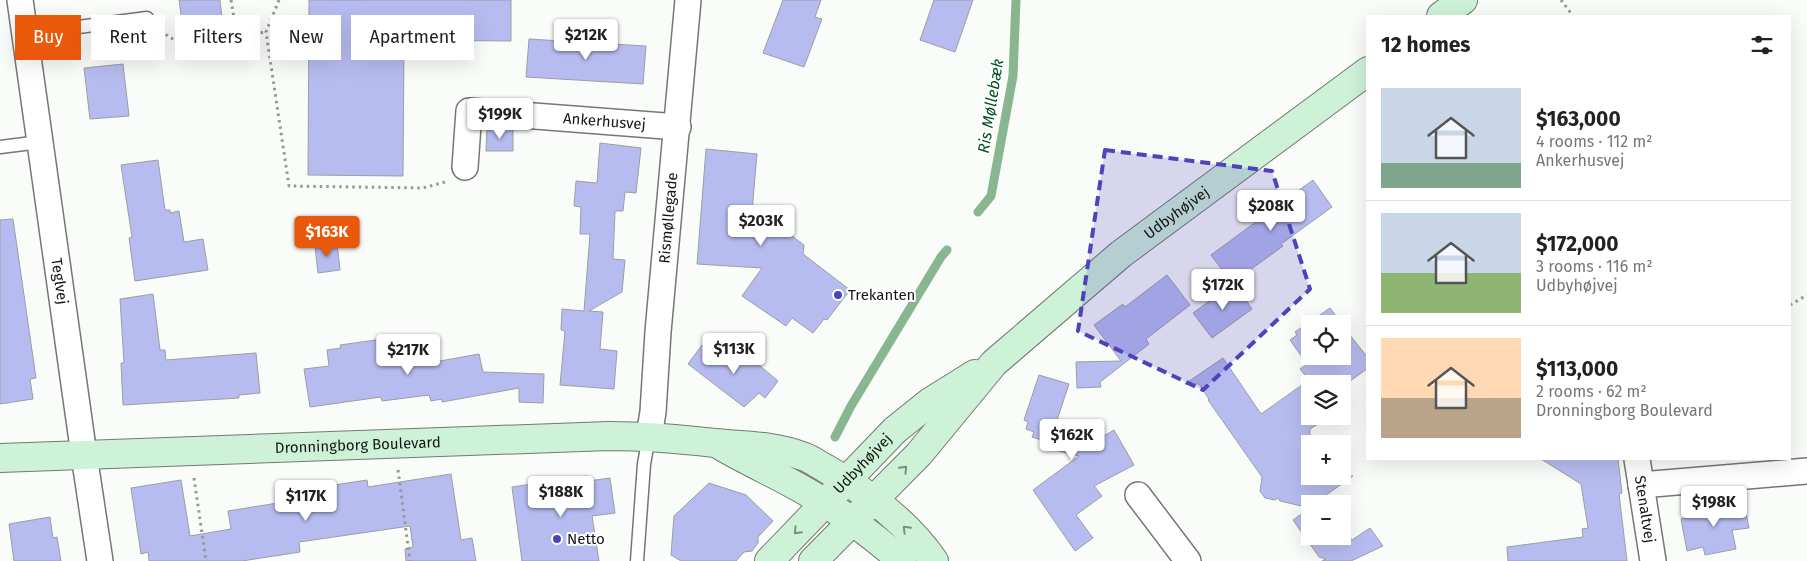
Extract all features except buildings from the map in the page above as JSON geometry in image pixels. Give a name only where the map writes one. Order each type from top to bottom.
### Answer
[{"type":"street","name":"Teglvej","points":[[20,0],[22,15]]},
{"type":"street","name":"Rismøllegade","points":[[649,436],[653,412],[658,332],[688,0]]},
{"type":"street","points":[[1442,15],[1463,0]]},
{"type":"street","name":"Teglvej","points":[[29,60],[100,561]]},
{"type":"street","name":"Udbyhøjvej","points":[[769,561],[895,430],[930,402],[994,363],[1121,254],[1366,72]]},
{"type":"street","name":"Ankerhusvej","points":[[465,167],[470,111],[678,127]]},
{"type":"street","name":"Udbyhøjvej","points":[[813,561],[919,454],[994,363]]},
{"type":"street","name":"Dronningborg Boulevard","points":[[0,458],[609,436],[649,436],[768,447],[803,456],[846,480],[874,500],[904,526],[931,560]]},
{"type":"street","name":"Dronningborg Boulevard","points":[[715,443],[825,502],[902,561]]},
{"type":"street","name":"Stenaltvej","points":[[1637,460],[1653,561]]},
{"type":"street","points":[[1641,484],[1807,471]]},
{"type":"street","points":[[1138,494],[1188,561]]},
{"type":"lane","points":[[0,148],[40,142]]},
{"type":"lane","points":[[638,561],[644,464],[649,436]]},
{"type":"path","points":[[231,0],[233,15]]},
{"type":"path","points":[[280,0],[266,32],[289,186],[423,188],[448,181],[465,167]]},
{"type":"path","points":[[1561,0],[1572,15]]},
{"type":"path","points":[[260,33],[266,32]]},
{"type":"path","points":[[1791,304],[1807,295]]},
{"type":"path","points":[[396,445],[410,561]]},
{"type":"path","points":[[193,452],[193,470],[206,561]]},
{"type":"highlighted area","points":[[1105,150],[1272,171],[1310,289],[1203,390],[1078,331]]},
{"type":"waterway","name":"Ris Møllebæk","points":[[978,212],[991,196],[1013,76],[1016,0]]},
{"type":"waterway","name":"Ris Møllebæk","points":[[835,437],[851,406],[947,250]]},
{"type":"place","name":"Trekanten","points":[[838,295]]},
{"type":"place","name":"Netto","points":[[557,539]]}]
